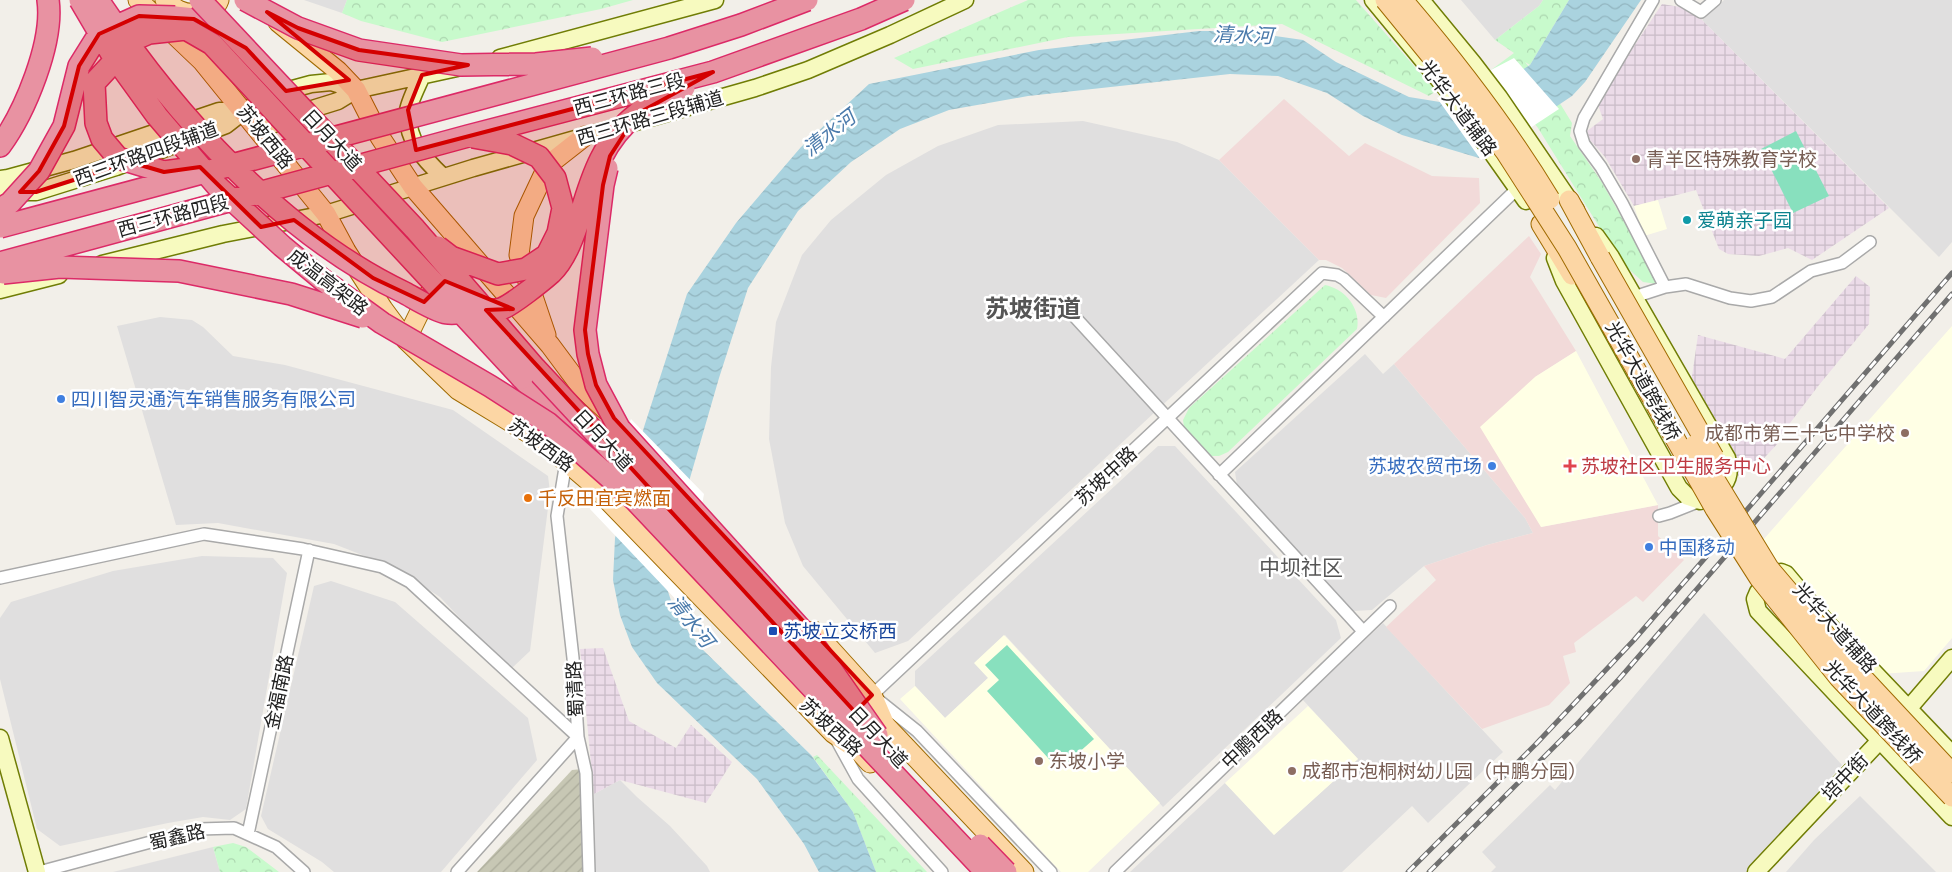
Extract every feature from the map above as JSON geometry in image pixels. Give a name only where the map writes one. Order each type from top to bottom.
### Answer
[{"type":"highway","points":[[0,146],[11,131],[29,92],[45,41],[49,8],[48,0]]},
{"type":"highway","name":"成温高架路","points":[[80,0],[110,50],[157,116],[217,186],[302,263],[382,323],[490,386],[548,423],[635,500]]},
{"type":"highway","points":[[98,0],[158,82],[212,145],[265,197],[311,235],[373,278],[446,313],[500,309],[534,287],[553,271],[572,240],[593,174],[609,142],[634,116],[713,72]]},
{"type":"highway","points":[[200,0],[246,48]]},
{"type":"highway","points":[[244,0],[298,28],[359,50],[461,65],[536,64],[670,48]]},
{"type":"highway","name":"西三环路三段","points":[[321,142],[670,48],[741,25],[807,0]]},
{"type":"highway","name":"西三环路三段","points":[[347,169],[713,72],[861,19],[904,0]]},
{"type":"highway","points":[[0,209],[10,203],[39,171],[64,126],[79,66],[100,34],[140,16],[174,16],[194,18],[246,48]]},
{"type":"highway","points":[[253,160],[164,172],[118,158],[102,139],[96,123],[94,83],[135,39],[149,32],[186,29],[212,44],[635,500]]},
{"type":"highway","name":"日月大道","points":[[246,48],[415,229],[535,368],[1006,872]]},
{"type":"highway","points":[[634,116],[619,137],[610,156],[603,185],[585,330],[588,354],[596,385],[620,428],[810,639],[877,735]]},
{"type":"highway","points":[[415,229],[451,256],[498,274],[526,270],[547,255],[558,233],[563,208],[555,178],[539,157],[512,144],[468,136]]},
{"type":"highway","name":"西三环路四段","points":[[0,227],[321,142]]},
{"type":"highway","name":"西三环路四段","points":[[0,263],[347,169]]},
{"type":"highway","points":[[0,273],[60,267],[179,271],[291,294],[382,323]]},
{"type":"highway","name":"日月大道","points":[[635,500],[986,872]]},
{"type":"main road","name":"苏坡西路","points":[[138,0],[202,61],[326,214],[351,259],[383,309],[406,340],[458,390],[542,441],[592,483],[833,733],[859,751],[972,872]]},
{"type":"main road","points":[[165,0],[178,10],[191,14],[210,11],[217,5],[219,0]]},
{"type":"main road","name":"苏坡西路","points":[[254,0],[302,43],[338,71],[356,90],[380,137],[413,187],[550,345],[582,388],[634,436],[872,695],[885,724],[1024,872]]},
{"type":"main road","points":[[261,133],[269,126],[338,101],[356,90],[514,55],[715,0]]},
{"type":"main road","name":"西三环路三段辅道","points":[[326,214],[443,177],[755,88],[808,70],[916,24],[966,0]]},
{"type":"main road","name":"光华大道辅路","points":[[1373,0],[1449,92],[1539,220],[1564,281],[1679,488],[1688,497],[1700,501],[1714,494],[1726,484],[1730,469],[1727,458],[1611,257],[1486,80],[1421,0]]},
{"type":"main road","name":"光华大道跨线桥","points":[[1385,0],[1453,83],[1511,161],[1568,248],[1715,509],[1759,578],[1839,678],[1952,796]]},
{"type":"main road","name":"光华大道跨线桥","points":[[1403,0],[1453,58],[1527,161],[1569,229],[1719,489],[1769,568],[1853,668],[1952,773]]},
{"type":"main road","points":[[422,75],[408,110],[409,128],[416,147],[423,158],[443,177]]},
{"type":"main road","points":[[244,111],[278,93],[311,84],[331,82],[356,90]]},
{"type":"main road","name":"西三环路四段辅道","points":[[0,179],[74,160],[219,111],[244,111]]},
{"type":"main road","name":"西三环路四段辅道","points":[[0,192],[36,192],[116,167],[226,125],[244,111]]},
{"type":"main road","points":[[550,345],[518,255],[524,216],[548,165],[585,136]]},
{"type":"main road","points":[[1569,200],[1715,459],[1769,568]]},
{"type":"main road","points":[[0,290],[214,236],[326,214]]},
{"type":"main road","points":[[1539,220],[1713,526],[1738,563],[1798,627]]},
{"type":"main road","points":[[406,340],[428,295],[445,281],[478,293],[550,345]]},
{"type":"main road","name":"光华大道辅路","points":[[1952,754],[1828,624],[1786,574],[1781,572],[1777,574],[1758,592],[1755,599],[1758,611],[1952,817]]},
{"type":"main road","name":"培中街","points":[[1756,872],[1880,741],[1952,658]]},
{"type":"main road","points":[[0,738],[38,872]]},
{"type":"street","points":[[1653,0],[1584,118],[1580,131],[1584,144],[1601,167],[1622,203],[1664,287]]},
{"type":"street","points":[[1681,0],[1701,12],[1715,0]]},
{"type":"street","points":[[1220,475],[1518,188]]},
{"type":"street","points":[[1634,297],[1664,287],[1686,284],[1730,298],[1751,301],[1772,297],[1811,271],[1842,263],[1870,242]]},
{"type":"street","name":"苏坡中路","points":[[833,733],[1322,274],[1337,274],[1384,317]]},
{"type":"street","points":[[1074,316],[1363,631]]},
{"type":"street","name":"蜀清路","points":[[457,872],[578,737],[573,658],[557,516],[566,462]]},
{"type":"street","points":[[1659,516],[1670,514],[1700,501]]},
{"type":"street","points":[[0,578],[204,534],[309,550],[382,567],[410,582],[578,737],[586,773],[588,872]]},
{"type":"street","name":"金福南路","points":[[248,834],[309,550]]},
{"type":"street","name":"中鹏西路","points":[[1115,872],[1390,606]]},
{"type":"street","points":[[872,695],[917,731],[1051,872]]},
{"type":"street","points":[[833,733],[858,779],[942,872]]},
{"type":"street","name":"蜀鑫路","points":[[38,872],[199,829],[234,828],[276,847],[304,872]]},
{"type":"highlighted area","points":[[267,12],[298,28],[359,50],[468,65],[422,75],[408,110],[416,150],[713,72],[637,114],[610,156],[603,185],[585,330],[588,354],[596,385],[614,418],[872,695],[855,712],[486,310],[513,309],[445,281],[424,302],[373,278],[294,220],[261,227],[200,167],[164,172],[130,162],[36,192],[20,192],[39,171],[64,126],[79,66],[99,34],[139,16],[194,19],[246,48],[286,91],[349,80]]},
{"type":"shaded area","points":[[304,0],[347,0],[342,13]]},
{"type":"shaded area","points":[[1461,0],[1543,0],[1539,6],[1495,40]]},
{"type":"shaded area","points":[[1724,0],[1952,0],[1952,242],[1939,257],[1702,20]]},
{"type":"shaded area","points":[[1662,4],[1686,8],[1702,20],[1889,208],[1812,260],[1788,248],[1759,256],[1728,254],[1719,249],[1696,190],[1634,206],[1605,157],[1590,140],[1587,131],[1603,119],[1597,102]]},
{"type":"shaded area","points":[[1284,99],[1349,156],[1365,143],[1432,176],[1479,178],[1480,203],[1386,298],[1371,295],[1342,268],[1326,260],[1319,260],[1219,160]]},
{"type":"shaded area","points":[[1083,121],[1177,142],[1219,160],[1319,260],[908,641],[875,653],[803,566],[785,523],[769,439],[771,367],[776,322],[802,255],[831,220],[886,175],[938,146],[998,125]]},
{"type":"shaded area","points":[[1658,200],[1667,229],[1644,236],[1634,206]]},
{"type":"shaded area","name":"苏坡农贸市场","points":[[1529,236],[1541,254],[1530,277],[1576,351],[1535,377],[1541,527],[1658,505],[1658,536],[1684,560],[1643,602],[1636,596],[1574,643],[1576,652],[1563,656],[1570,683],[1549,705],[1482,729],[1386,627],[1436,580],[1424,566],[1487,545],[1533,533],[1525,518],[1394,364]]},
{"type":"shaded area","points":[[1856,276],[1870,287],[1869,324],[1777,440],[1779,442],[1754,469],[1751,466],[1738,476],[1690,390],[1698,335],[1785,359]]},
{"type":"shaded area","points":[[160,317],[192,320],[203,327],[233,356],[285,365],[453,410],[548,476],[550,492],[530,651],[512,668],[474,633],[440,597],[393,567],[334,544],[218,523],[176,525],[117,326]]},
{"type":"shaded area","name":"成都市第三十七中学校","points":[[1952,326],[1952,638],[1924,671],[1880,674],[1791,585],[1763,540]]},
{"type":"shaded area","name":"苏坡社区卫生服务中心","points":[[1576,351],[1658,505],[1541,527],[1480,427],[1535,377]]},
{"type":"shaded area","points":[[1365,354],[1383,374],[1394,364],[1525,518],[1533,533],[1487,545],[1424,566],[1372,610],[1353,611],[1237,485],[1235,472]]},
{"type":"shaded area","points":[[1158,446],[1175,446],[1336,620],[1341,638],[1163,807],[1005,635],[988,678],[945,718],[915,686],[915,671]]},
{"type":"shaded area","points":[[202,556],[273,558],[287,573],[246,809],[230,820],[203,817],[60,846],[37,829],[0,679],[0,618],[11,602],[113,571]]},
{"type":"shaded area","points":[[331,581],[395,602],[528,718],[537,760],[441,872],[334,872],[322,862],[268,829],[261,816],[314,586]]},
{"type":"shaded area","points":[[1704,613],[1842,765],[1746,872],[1491,872],[1496,867],[1482,852],[1550,785],[1555,790]]},
{"type":"shaded area","points":[[1383,623],[1503,752],[1428,823],[1412,806],[1342,872],[1130,872],[1225,783],[1274,835],[1358,759],[1302,699]]},
{"type":"shaded area","name":"东坡小学","points":[[1004,635],[1160,803],[1088,872],[1061,872],[900,699],[915,686],[945,718],[988,678],[974,663]]},
{"type":"shaded area","points":[[603,648],[629,721],[676,748],[691,725],[732,762],[706,803],[620,780],[594,794],[580,649]]},
{"type":"shaded area","name":"成都市泡桐树幼儿园（中鹏分园）","points":[[1308,706],[1358,759],[1274,835],[1225,783]]},
{"type":"shaded area","points":[[582,769],[585,872],[477,872],[572,770]]},
{"type":"shaded area","points":[[620,780],[670,826],[707,866],[710,872],[595,872],[594,794]]},
{"type":"shaded area","points":[[1860,796],[1936,872],[1786,872],[1814,840]]},
{"type":"shaded area","points":[[213,847],[220,872],[113,872]]},
{"type":"green space","points":[[347,0],[633,0],[601,9],[442,42],[361,21],[342,13]]},
{"type":"green space","points":[[1028,0],[1356,0],[1436,91],[1429,96],[1282,24],[1068,37],[913,69],[894,58]]},
{"type":"green space","points":[[1543,0],[1569,0],[1530,65],[1525,62],[1561,105],[1572,123],[1570,136],[1601,181],[1657,284],[1643,282],[1621,262],[1538,128],[1491,70],[1514,53],[1495,40],[1539,6]]},
{"type":"green space","points":[[1796,131],[1829,196],[1793,213],[1761,149]]},
{"type":"green space","points":[[1325,285],[1339,291],[1350,301],[1358,321],[1357,329],[1228,452],[1219,456],[1210,456],[1184,427],[1183,420],[1189,408]]},
{"type":"green space","points":[[1007,645],[1094,739],[1059,770],[987,691],[999,680],[985,665]]},
{"type":"green space","points":[[817,755],[927,872],[876,872],[853,812],[813,757]]},
{"type":"green space","points":[[233,843],[246,847],[279,872],[220,872],[213,847]]},
{"type":"water","name":"清水河","points":[[1569,0],[1641,0],[1585,82],[1572,96],[1479,158],[1402,135],[1363,116],[1327,93],[1278,76],[1230,74],[1028,96],[949,110],[900,129],[851,162],[798,211],[748,288],[690,478],[665,583],[676,615],[701,648],[811,755],[853,812],[876,872],[819,872],[804,844],[757,779],[657,683],[632,647],[620,615],[613,580],[615,538],[644,427],[687,294],[736,223],[801,147],[869,84],[1039,50],[1199,31],[1242,31],[1303,40],[1336,62],[1409,97],[1440,102],[1509,78],[1530,65]]},
{"type":"pier","points":[[1514,58],[1559,109],[1481,160],[1437,98]]},
{"type":"pier","points":[[631,419],[704,494],[683,607],[590,509]]},
{"type":"railway","points":[[1408,872],[1536,744],[1634,640],[1952,273]]},
{"type":"railway","points":[[1429,872],[1579,722],[1620,678],[1952,294]]},
{"type":"place","name":"青羊区特殊教育学校","points":[[1636,159]]},
{"type":"place","name":"爱萌亲子园","points":[[1687,220]]},
{"type":"place","name":"四川智灵通汽车销售服务有限公司","points":[[61,399]]},
{"type":"place","name":"成都市第三十七中学校","points":[[1905,433]]},
{"type":"place","name":"苏坡农贸市场","points":[[1492,466]]},
{"type":"place","name":"苏坡社区卫生服务中心","points":[[1570,466]]},
{"type":"place","name":"千反田宜宾燃面","points":[[528,498]]},
{"type":"place","name":"中国移动","points":[[1649,547]]},
{"type":"place","name":"苏坡立交桥西","points":[[773,631]]},
{"type":"place","name":"东坡小学","points":[[1039,761]]},
{"type":"place","name":"成都市泡桐树幼儿园（中鹏分园）","points":[[1292,771]]},
{"type":"district","name":"苏坡街道","points":[[1033,308]]},
{"type":"district","name":"中坝社区","points":[[1301,567]]}]
